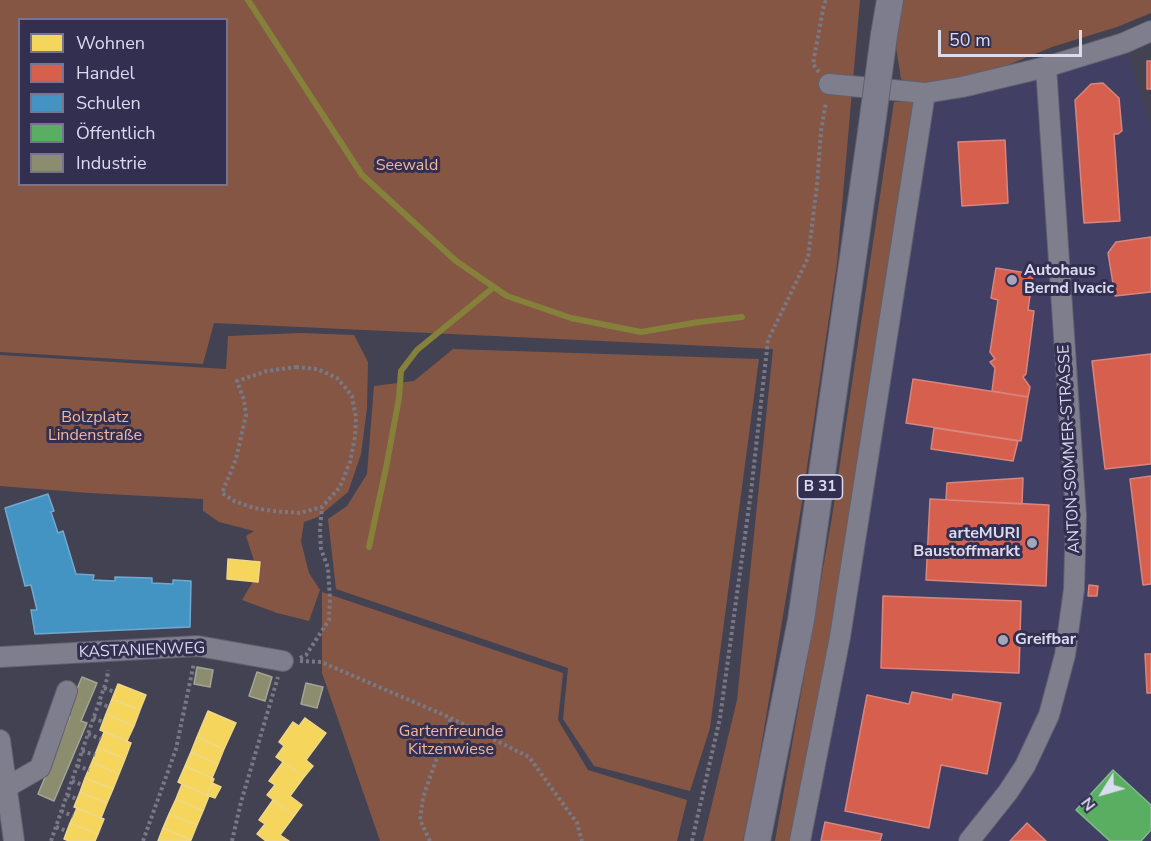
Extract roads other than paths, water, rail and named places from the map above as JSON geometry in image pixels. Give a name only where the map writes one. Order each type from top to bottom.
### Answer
[{"type":"main road","name":"B 31","points":[[757,841],[801,620],[890,0]]},
{"type":"street","points":[[829,84],[926,93],[1046,67],[1124,43],[1151,31]]},
{"type":"street","name":"ANTON-SOMMER-STRASSE","points":[[969,841],[1019,775],[1049,715],[1065,655],[1074,589],[1076,515],[1046,67]]},
{"type":"street","points":[[800,841],[840,637],[926,93]]},
{"type":"street","name":"KASTANIENWEG","points":[[0,657],[198,646],[283,661]]},
{"type":"street","points":[[7,787],[40,768],[67,692]]},
{"type":"street","points":[[0,740],[7,787],[11,841]]},
{"type":"waterway","points":[[248,0],[362,175],[456,261],[507,296],[571,318],[641,332],[742,317]]},
{"type":"waterway","points":[[369,547],[399,398],[401,371],[417,350],[494,287]]},
{"type":"place","name":"Autohaus Bernd Ivacic","points":[[1012,280]]},
{"type":"place","name":"arteMURI Baustoffmarkt","points":[[1032,543]]},
{"type":"place","name":"Greifbar","points":[[1003,640]]},
{"type":"park label","name":"Seewald","points":[[407,166]]},
{"type":"park label","name":"Bolzplatz Lindenstraße","points":[[95,427]]},
{"type":"park label","name":"Gartenfreunde Kitzenwiese","points":[[451,741]]}]
